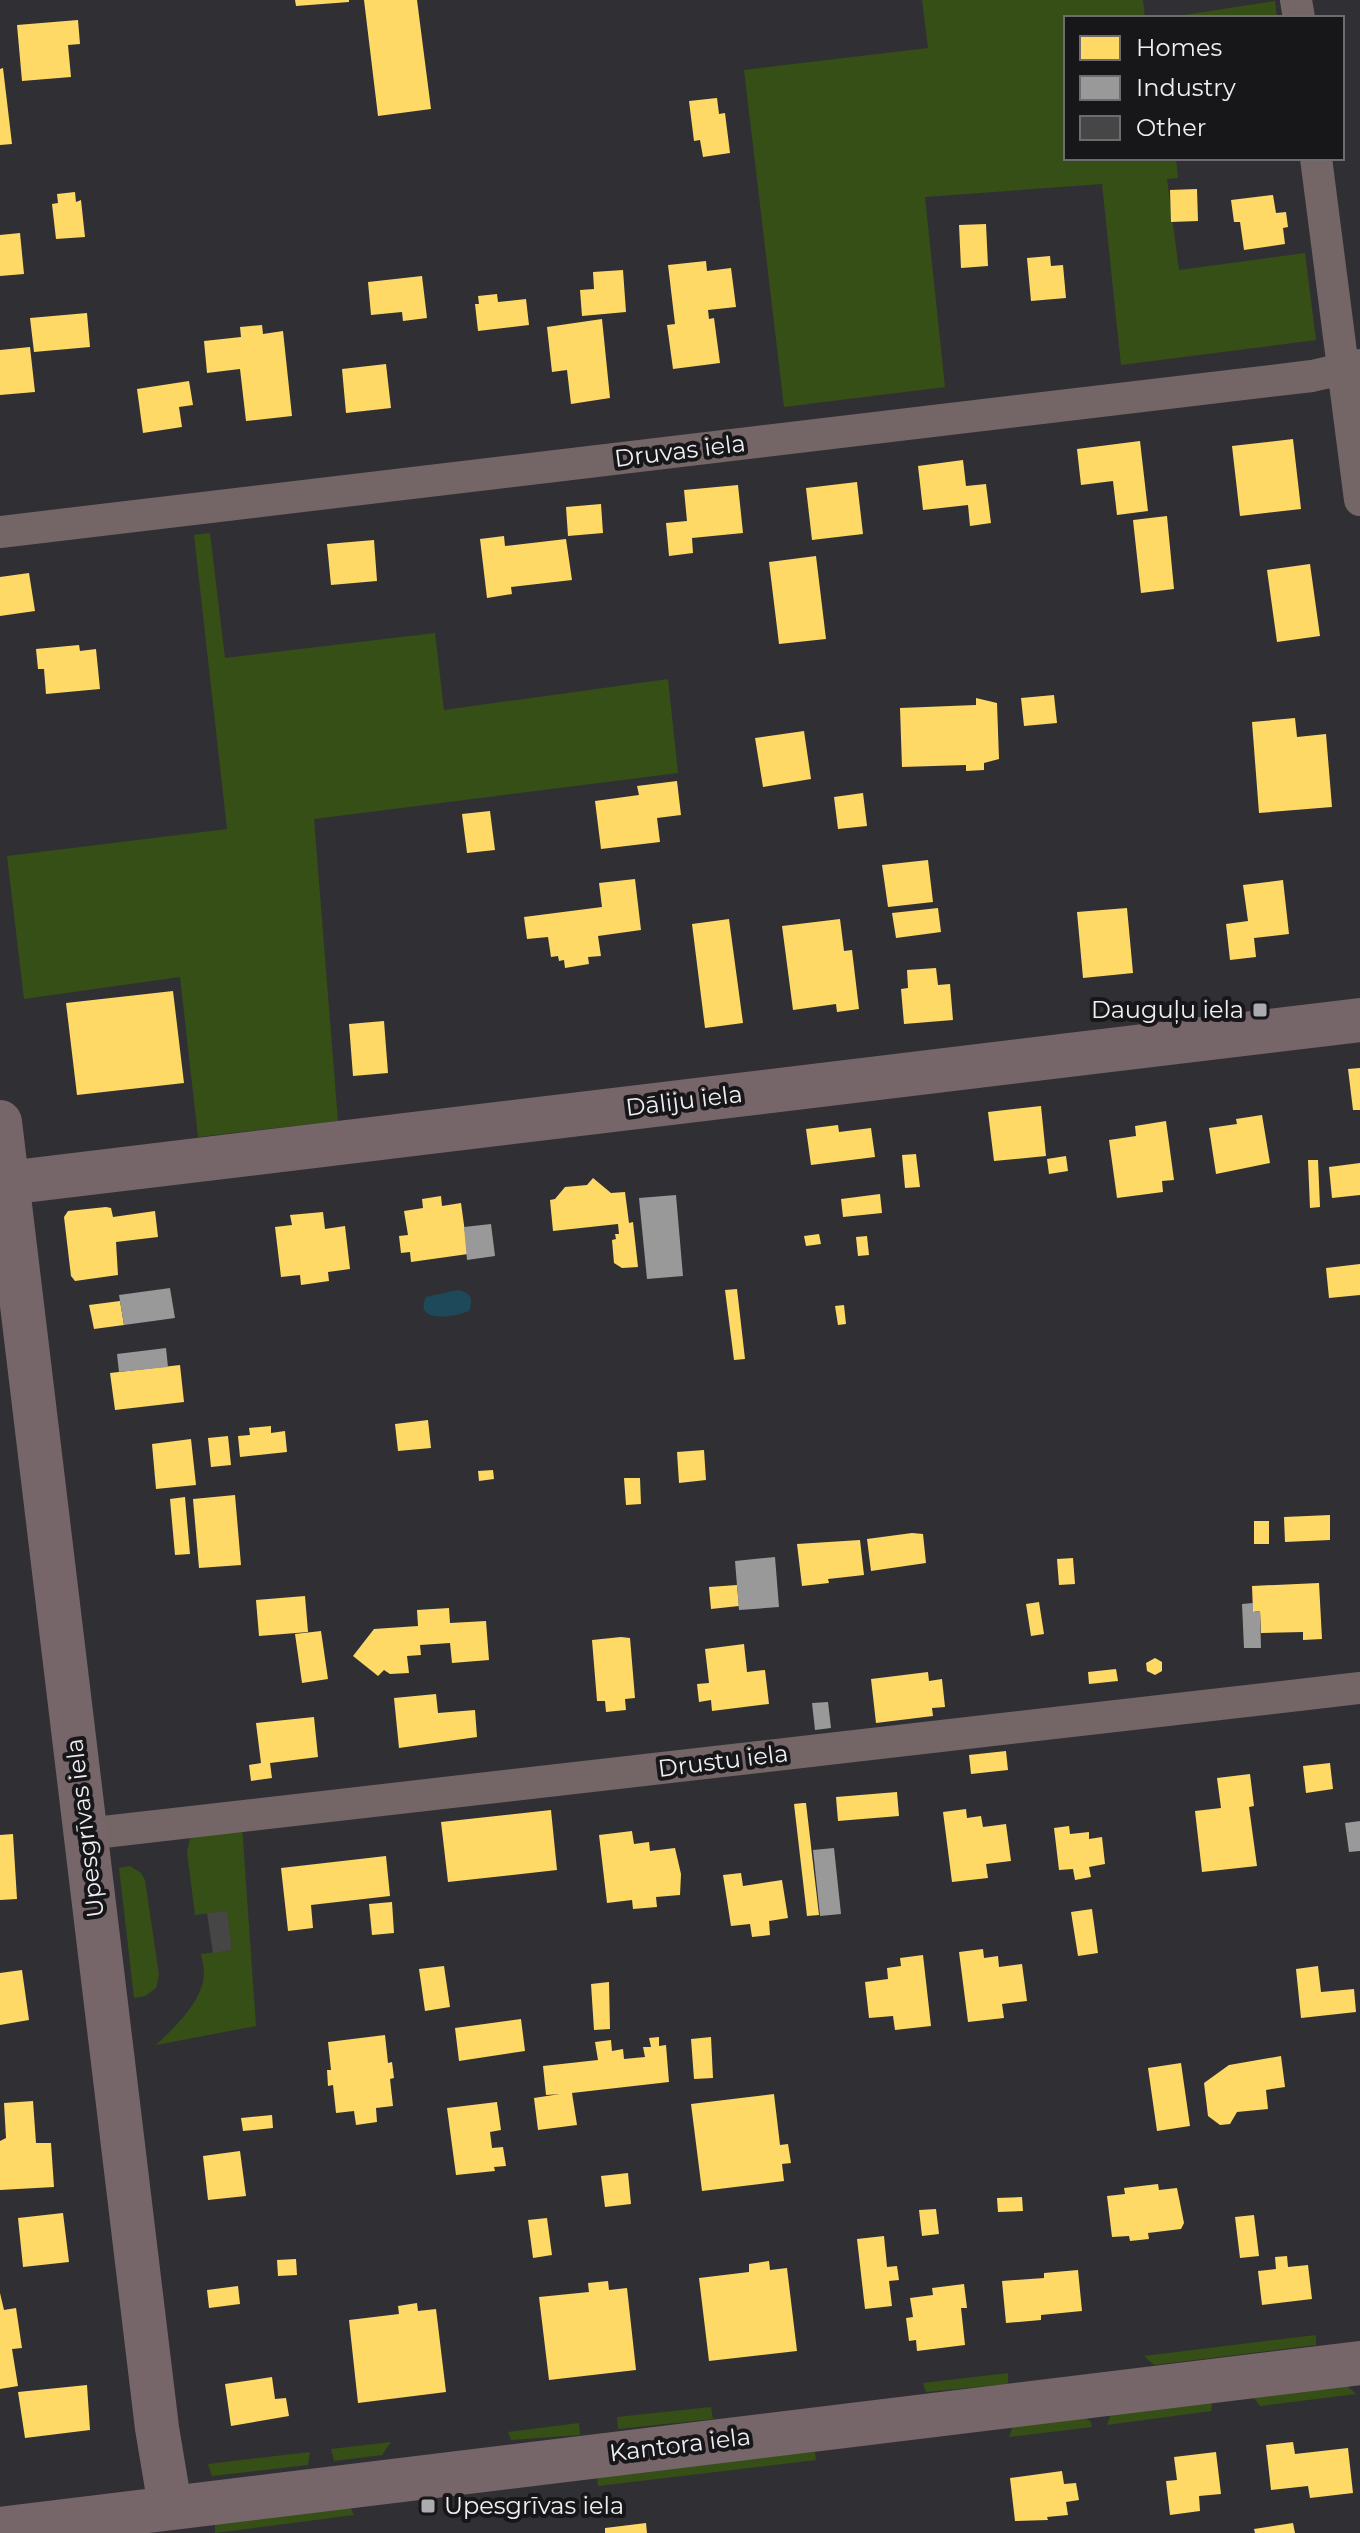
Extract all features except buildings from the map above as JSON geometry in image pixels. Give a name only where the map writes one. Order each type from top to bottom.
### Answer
[{"type":"street","points":[[1316,160],[1352,367],[1360,500]]},
{"type":"street","name":"Druvas iela","points":[[0,532],[1297,378],[1352,367]]},
{"type":"street","name":"Dāliju iela","points":[[4,1183],[1360,1020]]},
{"type":"street","name":"Upesgrīvas iela","points":[[0,1122],[4,1183],[157,2428],[172,2520]]},
{"type":"street","name":"Drustu iela","points":[[86,1834],[1360,1688]]},
{"type":"street","name":"Kantora iela","points":[[0,2529],[172,2520],[1360,2363]]},
{"type":"green space","points":[[922,0],[1143,0],[1145,16],[1064,16],[1064,160],[1176,160],[1178,178],[1167,179],[1179,270],[1305,253],[1316,340],[1121,365],[1102,184],[925,197],[945,387],[784,407],[744,70],[928,48]]},
{"type":"green space","points":[[1275,1],[1277,16],[1177,16]]},
{"type":"green space","points":[[210,533],[225,658],[435,633],[444,710],[668,679],[678,773],[314,819],[338,1121],[198,1137],[180,977],[24,999],[7,856],[227,829],[194,535]]},
{"type":"green space","points":[[242,1826],[256,2026],[156,2045],[171,2031],[199,1994],[204,1974],[201,1954],[232,1950],[226,1911],[195,1915],[187,1852],[191,1833]]},
{"type":"green space","points":[[130,1866],[145,1880],[159,1975],[156,1988],[145,1996],[134,1998],[119,1868]]},
{"type":"green space","points":[[1316,2335],[1316,2345],[1154,2365],[1144,2356]]},
{"type":"green space","points":[[1008,2373],[1008,2384],[926,2392],[923,2383]]},
{"type":"green space","points":[[1347,2386],[1356,2394],[1260,2406],[1254,2398]]},
{"type":"green space","points":[[1212,2403],[1211,2411],[1107,2425],[1111,2414]]},
{"type":"green space","points":[[711,2407],[713,2419],[618,2429],[617,2417]]},
{"type":"green space","points":[[1084,2417],[1092,2427],[1009,2437],[1013,2426]]},
{"type":"green space","points":[[579,2423],[580,2435],[511,2440],[508,2432]]},
{"type":"green space","points":[[391,2442],[382,2455],[334,2461],[331,2449]]},
{"type":"green space","points":[[310,2452],[308,2465],[212,2476],[208,2464]]},
{"type":"green space","points":[[815,2452],[816,2460],[598,2486],[597,2476]]},
{"type":"green space","points":[[350,2506],[354,2515],[215,2533],[215,2522]]},
{"type":"water","points":[[458,1290],[470,1297],[469,1311],[437,1316],[425,1311],[426,1297]]},
{"type":"place","name":"Dauguļu iela","points":[[1260,1010]]},
{"type":"place","name":"Upesgrīvas iela","points":[[428,2506]]}]
